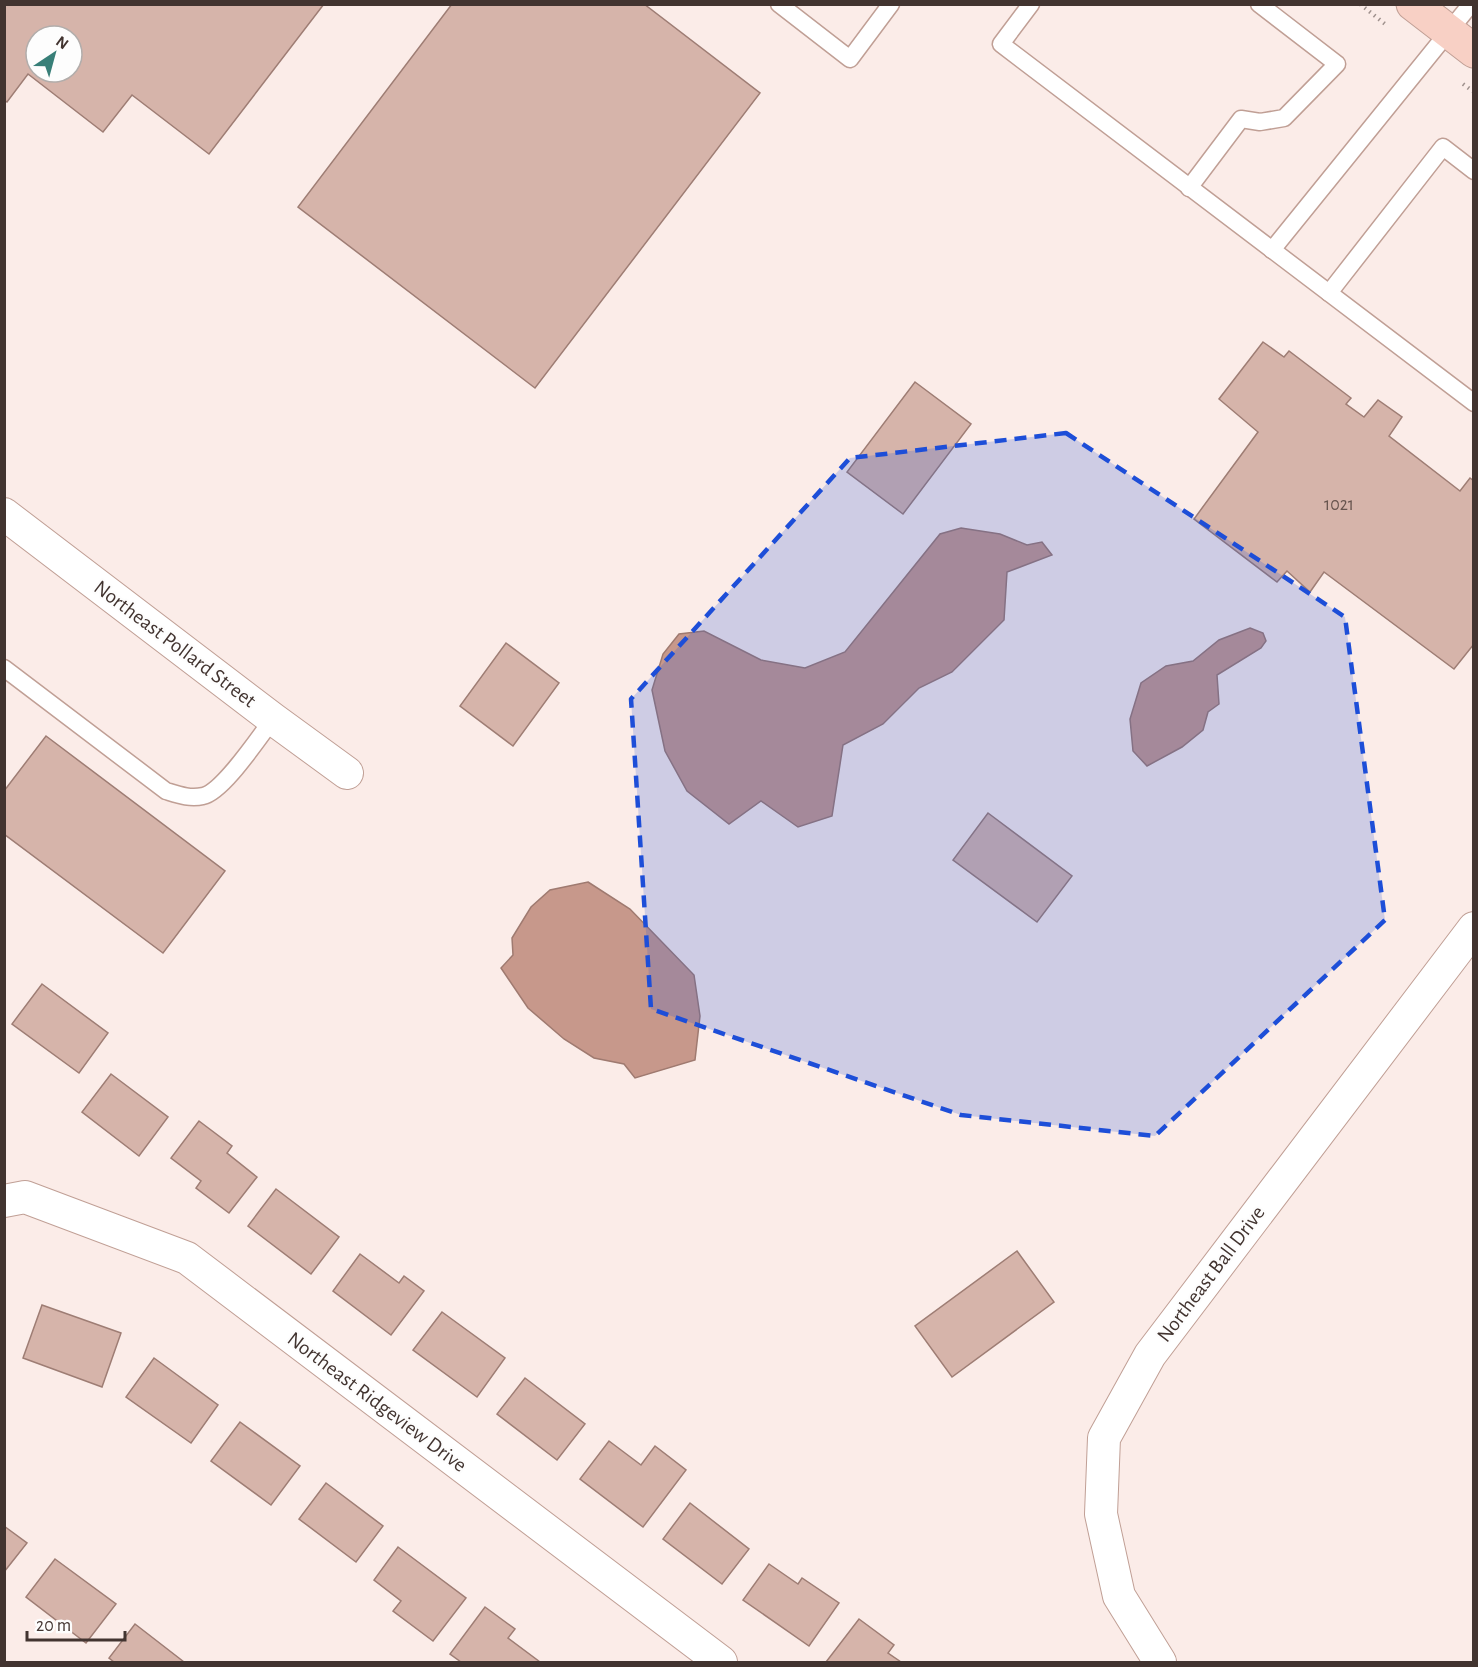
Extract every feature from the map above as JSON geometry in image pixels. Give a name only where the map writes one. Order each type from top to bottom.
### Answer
[{"type":"main road","points":[[1413,4],[1462,42]]},
{"type":"street","name":"Northeast Pollard Street","points":[[6,518],[346,773]]},
{"type":"street","name":"Northeast Ball Drive","points":[[1160,1662],[1119,1596],[1101,1514],[1104,1438],[1150,1355],[1473,930]]},
{"type":"street","name":"Northeast Ridgeview Drive","points":[[4,1200],[25,1197],[187,1258],[721,1662]]},
{"type":"lane","points":[[779,4],[850,59],[891,4]]},
{"type":"lane","points":[[1031,4],[1001,44],[1473,403]]},
{"type":"lane","points":[[1189,188],[1241,119],[1260,122],[1284,118],[1337,64],[1259,4]]},
{"type":"lane","points":[[1272,250],[1428,57],[1462,42],[1471,4]]},
{"type":"lane","points":[[1329,293],[1443,147],[1473,171]]},
{"type":"lane","points":[[4,668],[166,791],[186,797],[205,796],[220,787],[273,719]]},
{"type":"highlighted area","points":[[1066,433],[1345,617],[1385,920],[1155,1136],[961,1115],[651,1009],[631,699],[850,458]]},
{"type":"shaded area","points":[[961,528],[1000,534],[1027,545],[1042,542],[1052,555],[1007,572],[1004,620],[952,672],[919,688],[883,724],[843,745],[832,816],[798,827],[761,801],[729,824],[687,791],[665,751],[652,690],[663,654],[679,634],[704,631],[761,660],[805,668],[845,652],[940,534]]},
{"type":"shaded area","points":[[1250,628],[1263,633],[1266,641],[1261,648],[1217,675],[1219,704],[1208,712],[1203,730],[1182,747],[1147,766],[1133,751],[1130,719],[1141,683],[1166,666],[1193,661],[1219,640]]},
{"type":"shaded area","points":[[588,882],[630,909],[694,975],[700,1016],[695,1060],[635,1078],[624,1064],[594,1058],[564,1039],[528,1008],[501,968],[513,955],[512,938],[531,907],[550,890]]},
{"type":"building","points":[[4,4],[324,4],[209,154],[132,95],[103,132],[41,84],[84,84],[84,24],[24,24],[24,79],[7,102],[4,100]]},
{"type":"building","points":[[452,4],[644,4],[760,93],[535,388],[298,207]]},
{"type":"building","points":[[1263,342],[1284,357],[1289,351],[1351,398],[1346,404],[1364,417],[1378,400],[1402,417],[1389,436],[1460,491],[1470,478],[1474,481],[1474,644],[1454,669],[1324,572],[1310,592],[1287,571],[1277,582],[1194,519],[1258,432],[1219,399]]},
{"type":"building","points":[[915,382],[971,424],[903,514],[847,472]]},
{"type":"building","points":[[506,643],[559,683],[513,746],[460,706]]},
{"type":"building","points":[[46,736],[225,871],[163,953],[4,834],[4,791]]},
{"type":"building","points":[[988,813],[1072,876],[1037,922],[953,860]]},
{"type":"building","points":[[42,984],[108,1033],[79,1073],[12,1024]]},
{"type":"building","points":[[111,1074],[168,1117],[139,1156],[82,1112]]},
{"type":"building","points":[[199,1121],[232,1146],[227,1153],[257,1177],[229,1213],[196,1188],[201,1181],[171,1158]]},
{"type":"building","points":[[276,1189],[339,1237],[311,1274],[248,1226]]},
{"type":"building","points":[[1017,1251],[1054,1302],[952,1377],[915,1326]]},
{"type":"building","points":[[360,1254],[399,1283],[404,1276],[424,1291],[391,1335],[333,1291]]},
{"type":"building","points":[[42,1305],[121,1333],[102,1387],[23,1358]]},
{"type":"building","points":[[442,1312],[505,1358],[477,1397],[413,1350]]},
{"type":"building","points":[[154,1358],[218,1405],[191,1443],[126,1397]]},
{"type":"building","points":[[525,1378],[585,1424],[557,1460],[497,1414]]},
{"type":"building","points":[[240,1422],[300,1466],[271,1505],[211,1461]]},
{"type":"building","points":[[609,1441],[641,1465],[655,1446],[686,1470],[643,1527],[580,1479]]},
{"type":"building","points":[[326,1483],[383,1526],[356,1562],[299,1519]]},
{"type":"building","points":[[690,1503],[749,1549],[722,1584],[663,1539]]},
{"type":"building","points":[[4,1526],[27,1543],[4,1572]]},
{"type":"building","points":[[398,1547],[466,1598],[433,1641],[393,1611],[401,1601],[374,1580]]},
{"type":"building","points":[[55,1559],[116,1604],[86,1643],[26,1597]]},
{"type":"building","points":[[769,1564],[798,1584],[802,1578],[839,1603],[809,1646],[743,1600]]},
{"type":"building","points":[[485,1607],[515,1629],[508,1638],[540,1662],[461,1662],[450,1654]]},
{"type":"building","points":[[859,1619],[894,1645],[888,1653],[901,1662],[826,1662]]},
{"type":"building","points":[[135,1624],[184,1662],[114,1662],[109,1658]]}]
